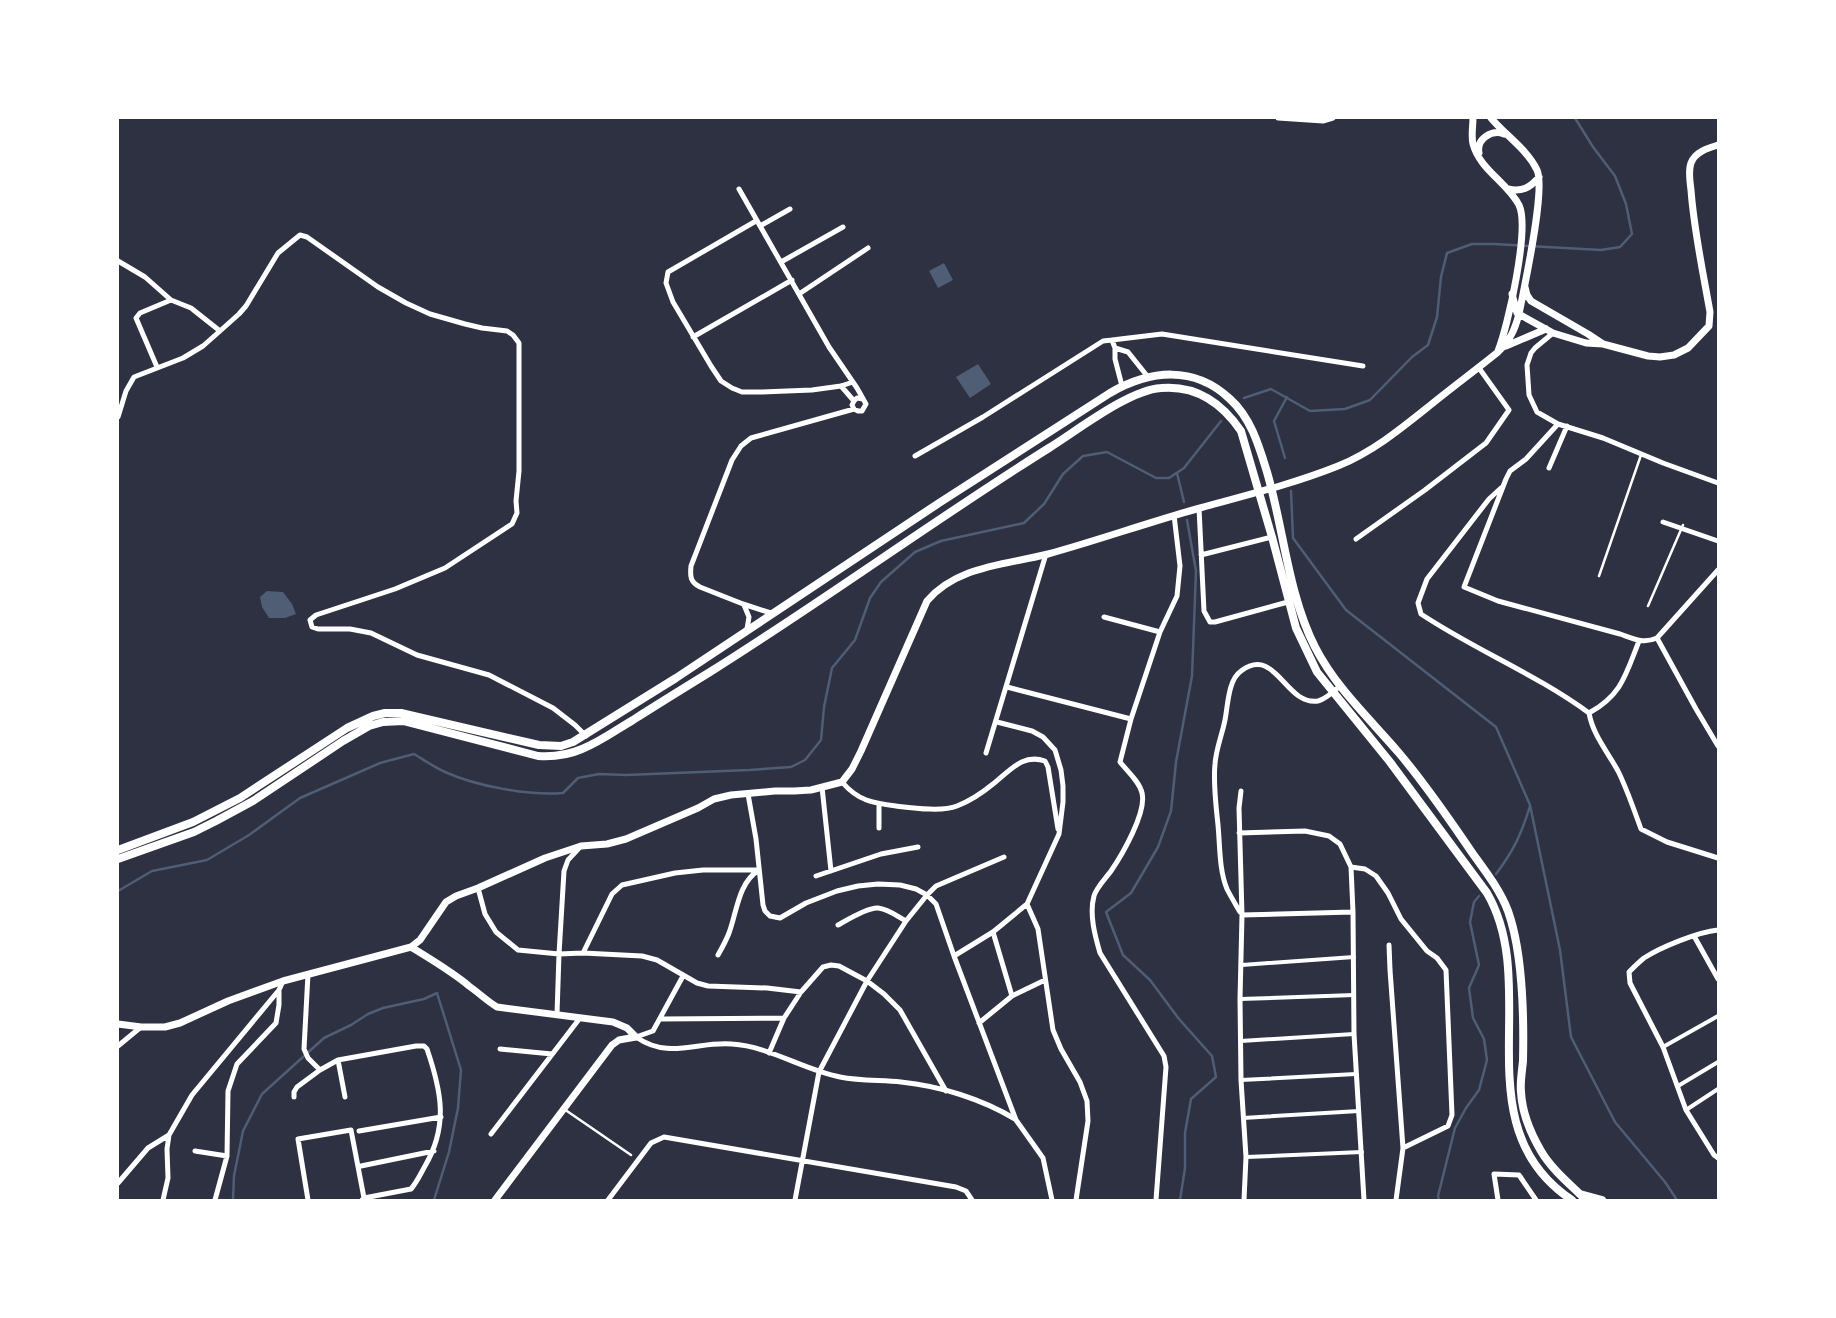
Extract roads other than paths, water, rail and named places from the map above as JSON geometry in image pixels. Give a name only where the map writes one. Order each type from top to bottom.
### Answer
[{"type":"main road","points":[[118,850],[193,822],[232,802],[347,728],[379,715],[401,713],[550,746],[574,742],[676,678],[940,503],[1122,386],[1160,374],[1194,378],[1208,383],[1230,399],[1251,426],[1261,451],[1272,489],[1302,615],[1315,646],[1340,686],[1401,756],[1450,820],[1499,891],[1513,926],[1518,963],[1523,1061],[1520,1091],[1525,1113],[1541,1151],[1554,1168],[1586,1200]]},
{"type":"main road","points":[[118,859],[194,832],[216,821],[252,801],[343,741],[369,726],[383,722],[403,721],[538,756],[559,756],[582,750],[788,623],[1000,479],[1118,404],[1146,391],[1161,388],[1182,388],[1195,392],[1217,404],[1231,417],[1240,431],[1260,492],[1296,628],[1317,672],[1332,693],[1390,762],[1494,904],[1503,933],[1507,957],[1509,996],[1508,1069],[1510,1096],[1516,1121],[1523,1142],[1536,1166],[1548,1181],[1572,1200]]},
{"type":"main road","points":[[1579,1193],[1602,1200]]},
{"type":"street","points":[[1278,118],[1322,121],[1332,118]]},
{"type":"street","points":[[1473,118],[1473,144],[1480,159],[1508,189],[1521,210],[1522,230],[1517,268],[1505,331],[1498,352]]},
{"type":"street","points":[[1491,118],[1530,159],[1540,176],[1539,204],[1519,314],[1514,330],[1505,346]]},
{"type":"street","points":[[1480,159],[1478,147],[1483,139],[1490,134],[1499,132],[1507,135]]},
{"type":"street","points":[[1512,294],[1514,305],[1519,314],[1553,333],[1586,343],[1603,344],[1648,356],[1667,356],[1688,348],[1708,326],[1710,312],[1693,212],[1691,163],[1705,149],[1718,145]]},
{"type":"street","points":[[1508,189],[1517,191],[1533,185],[1540,176]]},
{"type":"street","points":[[740,188],[756,221],[782,262],[829,347],[866,404],[864,410],[858,412],[854,409],[751,438],[741,446],[732,460],[691,566],[690,577],[694,584],[700,587],[774,614]]},
{"type":"street","points":[[760,226],[790,209]]},
{"type":"street","points":[[756,221],[668,272],[666,283],[673,302],[693,337],[721,381],[742,392],[812,390],[841,386],[853,382]]},
{"type":"street","points":[[782,262],[843,227]]},
{"type":"street","points":[[118,416],[130,382],[134,377],[183,358],[203,346],[239,314],[246,306],[278,253],[300,236],[307,237],[378,287],[406,303],[430,314],[482,328],[507,331],[514,335],[519,343],[519,462],[517,513],[512,524],[446,568],[395,589],[316,615],[310,620],[312,626],[318,629],[350,629],[371,632],[417,655],[489,675],[553,708],[586,736]]},
{"type":"street","points":[[800,294],[868,248]]},
{"type":"street","points":[[118,261],[145,277],[171,300],[191,308],[220,331]]},
{"type":"street","points":[[693,337],[792,280]]},
{"type":"street","points":[[1525,282],[1527,295],[1531,302],[1603,344]]},
{"type":"street","points":[[157,367],[136,318],[140,313],[171,300]]},
{"type":"street","points":[[118,1024],[165,1027],[180,1023],[228,1001],[283,981],[411,947],[420,940],[446,902],[456,896],[532,863],[582,846],[607,844],[626,839],[714,800],[731,795],[794,791],[842,782],[852,769],[862,750],[927,601],[938,589],[954,579],[991,566],[1046,554],[1174,515],[1272,489],[1320,473],[1367,452],[1479,368],[1505,346],[1546,329]]},
{"type":"street","points":[[1553,333],[1531,353],[1528,365],[1527,380],[1529,394],[1537,412],[1558,424],[1642,453],[1663,464],[1718,483]]},
{"type":"street","points":[[916,456],[983,417],[1103,341],[1162,334],[1363,366]]},
{"type":"street","points":[[1112,340],[1122,386]]},
{"type":"street","points":[[1115,348],[1128,352],[1148,377]]},
{"type":"street","points":[[1356,539],[1425,490],[1486,443],[1509,410],[1479,368]]},
{"type":"street","points":[[841,386],[854,401]]},
{"type":"street","points":[[854,409],[852,405],[854,401],[857,398],[862,399]]},
{"type":"street","points":[[1558,424],[1526,459],[1510,472],[1502,487],[1464,587],[1498,601],[1620,634],[1639,642],[1648,642],[1658,638],[1718,570]]},
{"type":"street","points":[[1549,468],[1567,426]]},
{"type":"street","points":[[1502,487],[1489,500],[1427,579],[1418,603],[1421,614],[1448,633],[1566,696],[1588,713],[1596,737],[1619,773],[1641,829],[1667,842],[1699,850],[1718,858]]},
{"type":"street","points":[[1199,508],[1204,611],[1210,622],[1288,602]]},
{"type":"street","points":[[1156,1200],[1166,1067],[1164,1056],[1100,953],[1095,936],[1093,916],[1094,895],[1127,845],[1142,807],[1143,795],[1140,787],[1120,762],[1131,719],[1160,632],[1177,596],[1180,566],[1174,515]]},
{"type":"street","points":[[1663,522],[1683,526],[1718,541]]},
{"type":"street","points":[[1201,555],[1272,537]]},
{"type":"street","points":[[986,753],[1046,554]]},
{"type":"street","points":[[743,604],[748,610],[749,617],[746,631]]},
{"type":"street","points":[[1104,617],[1160,632]]},
{"type":"street","points":[[1658,638],[1718,746]]},
{"type":"street","points":[[1588,713],[1600,707],[1613,696],[1624,681],[1639,642]]},
{"type":"street","points":[[1242,915],[1227,888],[1221,862],[1215,792],[1214,766],[1229,690],[1240,671],[1254,664],[1267,666],[1291,690],[1308,700],[1319,701],[1340,686]]},
{"type":"street","points":[[1007,687],[1131,719]]},
{"type":"street","points":[[954,956],[993,932],[1027,904],[1052,853],[1059,834],[1063,786],[1061,770],[1055,750],[1044,737],[1032,731],[996,722]]},
{"type":"street","points":[[842,782],[859,798],[878,804],[919,809],[946,809],[957,806],[979,795],[1019,762],[1038,758],[1045,761],[1048,767],[1059,834]]},
{"type":"street","points":[[822,787],[831,871]]},
{"type":"street","points":[[1241,791],[1239,808],[1242,915],[1240,1000],[1241,1080],[1246,1157],[1244,1200]]},
{"type":"street","points":[[748,794],[763,905],[765,912],[770,916],[780,918],[814,900],[837,891],[878,884],[900,885],[916,889],[927,895],[936,904],[1016,1120],[1043,1158],[1052,1200]]},
{"type":"street","points":[[878,804],[879,828]]},
{"type":"street","points":[[1239,833],[1305,831],[1329,836],[1340,844],[1351,867],[1354,1034],[1365,1198]]},
{"type":"street","points":[[557,1014],[564,871],[568,860],[582,846]]},
{"type":"street","points":[[816,876],[881,854],[918,847]]},
{"type":"street","points":[[795,1200],[819,1072],[867,981],[906,921],[936,886],[1004,857]]},
{"type":"street","points":[[1351,867],[1365,869],[1376,876],[1388,893],[1401,919],[1427,951],[1437,958],[1446,970],[1452,1115],[1448,1126],[1403,1148]]},
{"type":"street","points":[[583,953],[612,894],[622,885],[703,870],[759,870]]},
{"type":"street","points":[[718,955],[728,935],[745,884],[751,875],[759,870]]},
{"type":"street","points":[[478,888],[485,914],[496,932],[505,942],[518,950],[559,954],[583,953],[642,956],[657,960],[697,984],[802,992]]},
{"type":"street","points":[[1027,904],[1038,930],[1052,1030],[1088,1101],[1088,1121],[1076,1200]]},
{"type":"street","points":[[838,925],[851,917],[876,908],[891,912],[906,921]]},
{"type":"street","points":[[1242,915],[1353,912]]},
{"type":"street","points":[[1717,1155],[1686,1110],[1663,1047],[1630,983],[1629,972],[1644,958],[1694,936],[1718,930]]},
{"type":"street","points":[[993,932],[1012,996]]},
{"type":"street","points":[[1694,936],[1716,968],[1718,979]]},
{"type":"street","points":[[1390,945],[1390,970],[1403,1148],[1396,1200]]},
{"type":"street","points":[[411,947],[449,971],[484,999],[498,1007],[620,1024],[636,1037],[653,1047],[664,1049],[731,1044],[750,1046],[819,1072],[842,1078],[903,1082],[946,1091],[994,1107],[1016,1120]]},
{"type":"street","points":[[1242,964],[1354,956]]},
{"type":"street","points":[[769,1053],[784,1018],[802,992],[824,967],[831,965],[839,966],[867,981],[900,1010],[946,1091]]},
{"type":"street","points":[[308,974],[304,1048],[308,1058],[320,1070]]},
{"type":"street","points":[[495,1200],[612,1045],[619,1040],[653,1031],[684,976]]},
{"type":"street","points":[[979,1023],[1012,996],[1045,980]]},
{"type":"street","points":[[163,1200],[168,1178],[167,1148],[169,1135],[192,1095],[279,990],[283,981]]},
{"type":"street","points":[[215,1200],[227,1156],[228,1091],[237,1064],[276,1023],[279,990]]},
{"type":"street","points":[[1240,1000],[1354,995]]},
{"type":"street","points":[[1663,1047],[1718,1016]]},
{"type":"street","points":[[491,1134],[580,1018]]},
{"type":"street","points":[[661,1019],[784,1018]]},
{"type":"street","points":[[118,1046],[142,1027]]},
{"type":"street","points":[[1241,1041],[1354,1034]]},
{"type":"street","points":[[294,1097],[297,1087],[320,1070],[338,1060],[424,1046],[427,1049],[437,1079],[441,1117],[434,1151],[411,1189],[363,1199],[350,1130],[298,1139],[308,1200]]},
{"type":"street","points":[[500,1049],[552,1054]]},
{"type":"street","points":[[338,1060],[345,1097]]},
{"type":"street","points":[[1678,1086],[1718,1062]]},
{"type":"street","points":[[1241,1080],[1356,1074]]},
{"type":"street","points":[[1686,1110],[1718,1089]]},
{"type":"street","points":[[1243,1118],[1359,1112]]},
{"type":"street","points":[[358,1131],[441,1117]]},
{"type":"street","points":[[118,1183],[148,1148],[169,1135]]},
{"type":"street","points":[[608,1200],[651,1143],[656,1139],[664,1137],[956,1187],[971,1198]]},
{"type":"street","points":[[195,1151],[227,1156]]},
{"type":"street","points":[[361,1166],[434,1151]]},
{"type":"street","points":[[1246,1157],[1362,1152]]},
{"type":"street","points":[[1498,1200],[1494,1174],[1519,1175],[1536,1200]]},
{"type":"lane","points":[[1599,576],[1642,453]]},
{"type":"lane","points":[[1648,606],[1683,526]]},
{"type":"lane","points":[[564,1109],[631,1155]]},
{"type":"water","points":[[944,263],[953,280],[938,288],[929,271]]},
{"type":"water","points":[[978,364],[991,384],[970,398],[956,377]]},
{"type":"water","points":[[267,591],[283,592],[292,604],[296,614],[285,618],[269,618],[262,607],[260,597]]},
{"type":"waterway","points":[[1244,398],[1271,389],[1310,411],[1345,409],[1370,400],[1412,357],[1428,345],[1437,317],[1441,277],[1447,253],[1472,244],[1601,250],[1620,247],[1632,234],[1626,204],[1615,176],[1593,147],[1575,118]]},
{"type":"waterway","points":[[1285,458],[1274,421],[1287,397]]},
{"type":"waterway","points":[[118,891],[152,871],[207,860],[249,835],[300,798],[380,763],[414,754],[445,772],[472,782],[503,789],[549,794],[563,793],[578,778],[599,774],[626,775],[791,767],[805,760],[821,740],[824,707],[832,668],[855,640],[870,598],[881,582],[915,552],[941,541],[1024,523],[1044,504],[1063,474],[1083,456],[1107,452],[1156,478],[1169,478],[1184,468],[1221,421]]},
{"type":"waterway","points":[[1177,473],[1184,502]]},
{"type":"waterway","points":[[1291,491],[1293,538],[1346,610],[1496,727],[1530,805],[1560,950],[1571,1037],[1615,1122],[1665,1182],[1677,1200]]},
{"type":"waterway","points":[[1180,1200],[1185,1168],[1185,1133],[1191,1099],[1216,1077],[1212,1056],[1179,1019],[1150,980],[1123,955],[1106,912],[1131,893],[1158,847],[1171,811],[1176,762],[1192,676],[1196,571],[1187,520]]},
{"type":"waterway","points":[[1496,874],[1516,842],[1530,806]]},
{"type":"waterway","points":[[1439,1200],[1438,1196],[1455,1128],[1479,1090],[1487,1060],[1484,1039],[1473,1018],[1469,988],[1479,965],[1470,922],[1474,902],[1479,896]]},
{"type":"waterway","points":[[233,1200],[234,1176],[243,1131],[262,1094],[324,1038],[383,1008],[424,999],[437,993],[461,1070],[458,1108],[449,1152],[434,1200]]}]
